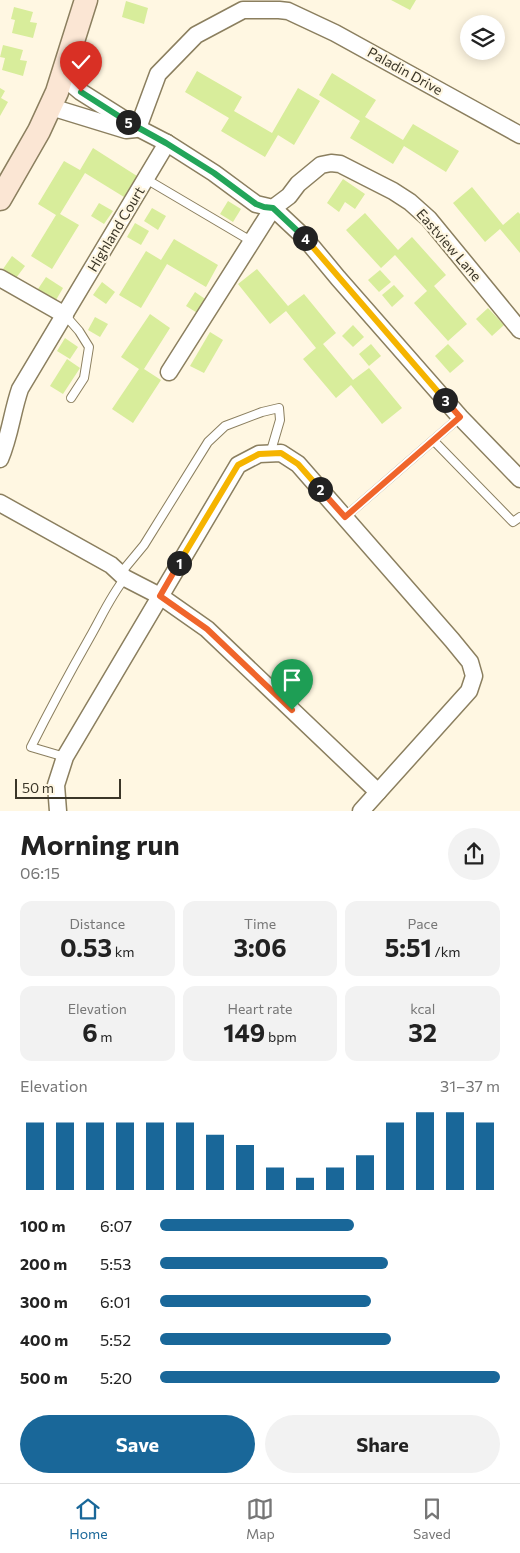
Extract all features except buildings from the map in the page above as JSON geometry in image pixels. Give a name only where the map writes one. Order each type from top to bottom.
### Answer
[{"type":"main road","points":[[0,199],[51,107],[63,77],[86,0]]},
{"type":"street","name":"Paladin Drive","points":[[138,128],[158,74],[196,36],[243,10],[290,6],[335,33],[520,135]]},
{"type":"street","points":[[63,77],[81,92],[214,173],[256,204],[273,208],[304,237],[460,417],[520,480]]},
{"type":"street","points":[[51,107],[126,130],[138,128]]},
{"type":"street","name":"Highland Court","points":[[0,459],[5,448],[14,405],[20,389],[166,143]]},
{"type":"street","name":"Eastview Lane","points":[[169,372],[273,208],[283,202],[298,184],[322,165],[330,163],[340,164],[368,177],[410,202],[429,219],[520,330]]},
{"type":"street","points":[[0,278],[64,314]]},
{"type":"street","points":[[58,810],[56,785],[65,756],[132,647],[238,465],[259,454],[281,453],[298,464],[452,640],[470,662],[474,676],[469,691],[361,810]]},
{"type":"street","points":[[0,503],[111,566],[122,576],[160,596],[207,629],[378,792]]},
{"type":"lane","points":[[146,179],[251,241]]},
{"type":"lane","points":[[64,314],[79,331],[89,347],[84,378],[71,398]]},
{"type":"lane","points":[[65,756],[31,747],[71,668],[94,630],[122,576],[144,545],[208,442],[225,426],[262,412],[280,408],[280,420],[270,454]]},
{"type":"lane","points":[[345,517],[460,417]]},
{"type":"lane","points":[[434,441],[513,522],[520,516]]},
{"type":"route","points":[[81,92],[214,173],[256,204],[273,208],[304,237],[460,417],[345,517],[298,464],[281,453],[259,454],[238,465],[160,596],[207,629],[292,710]]}]
